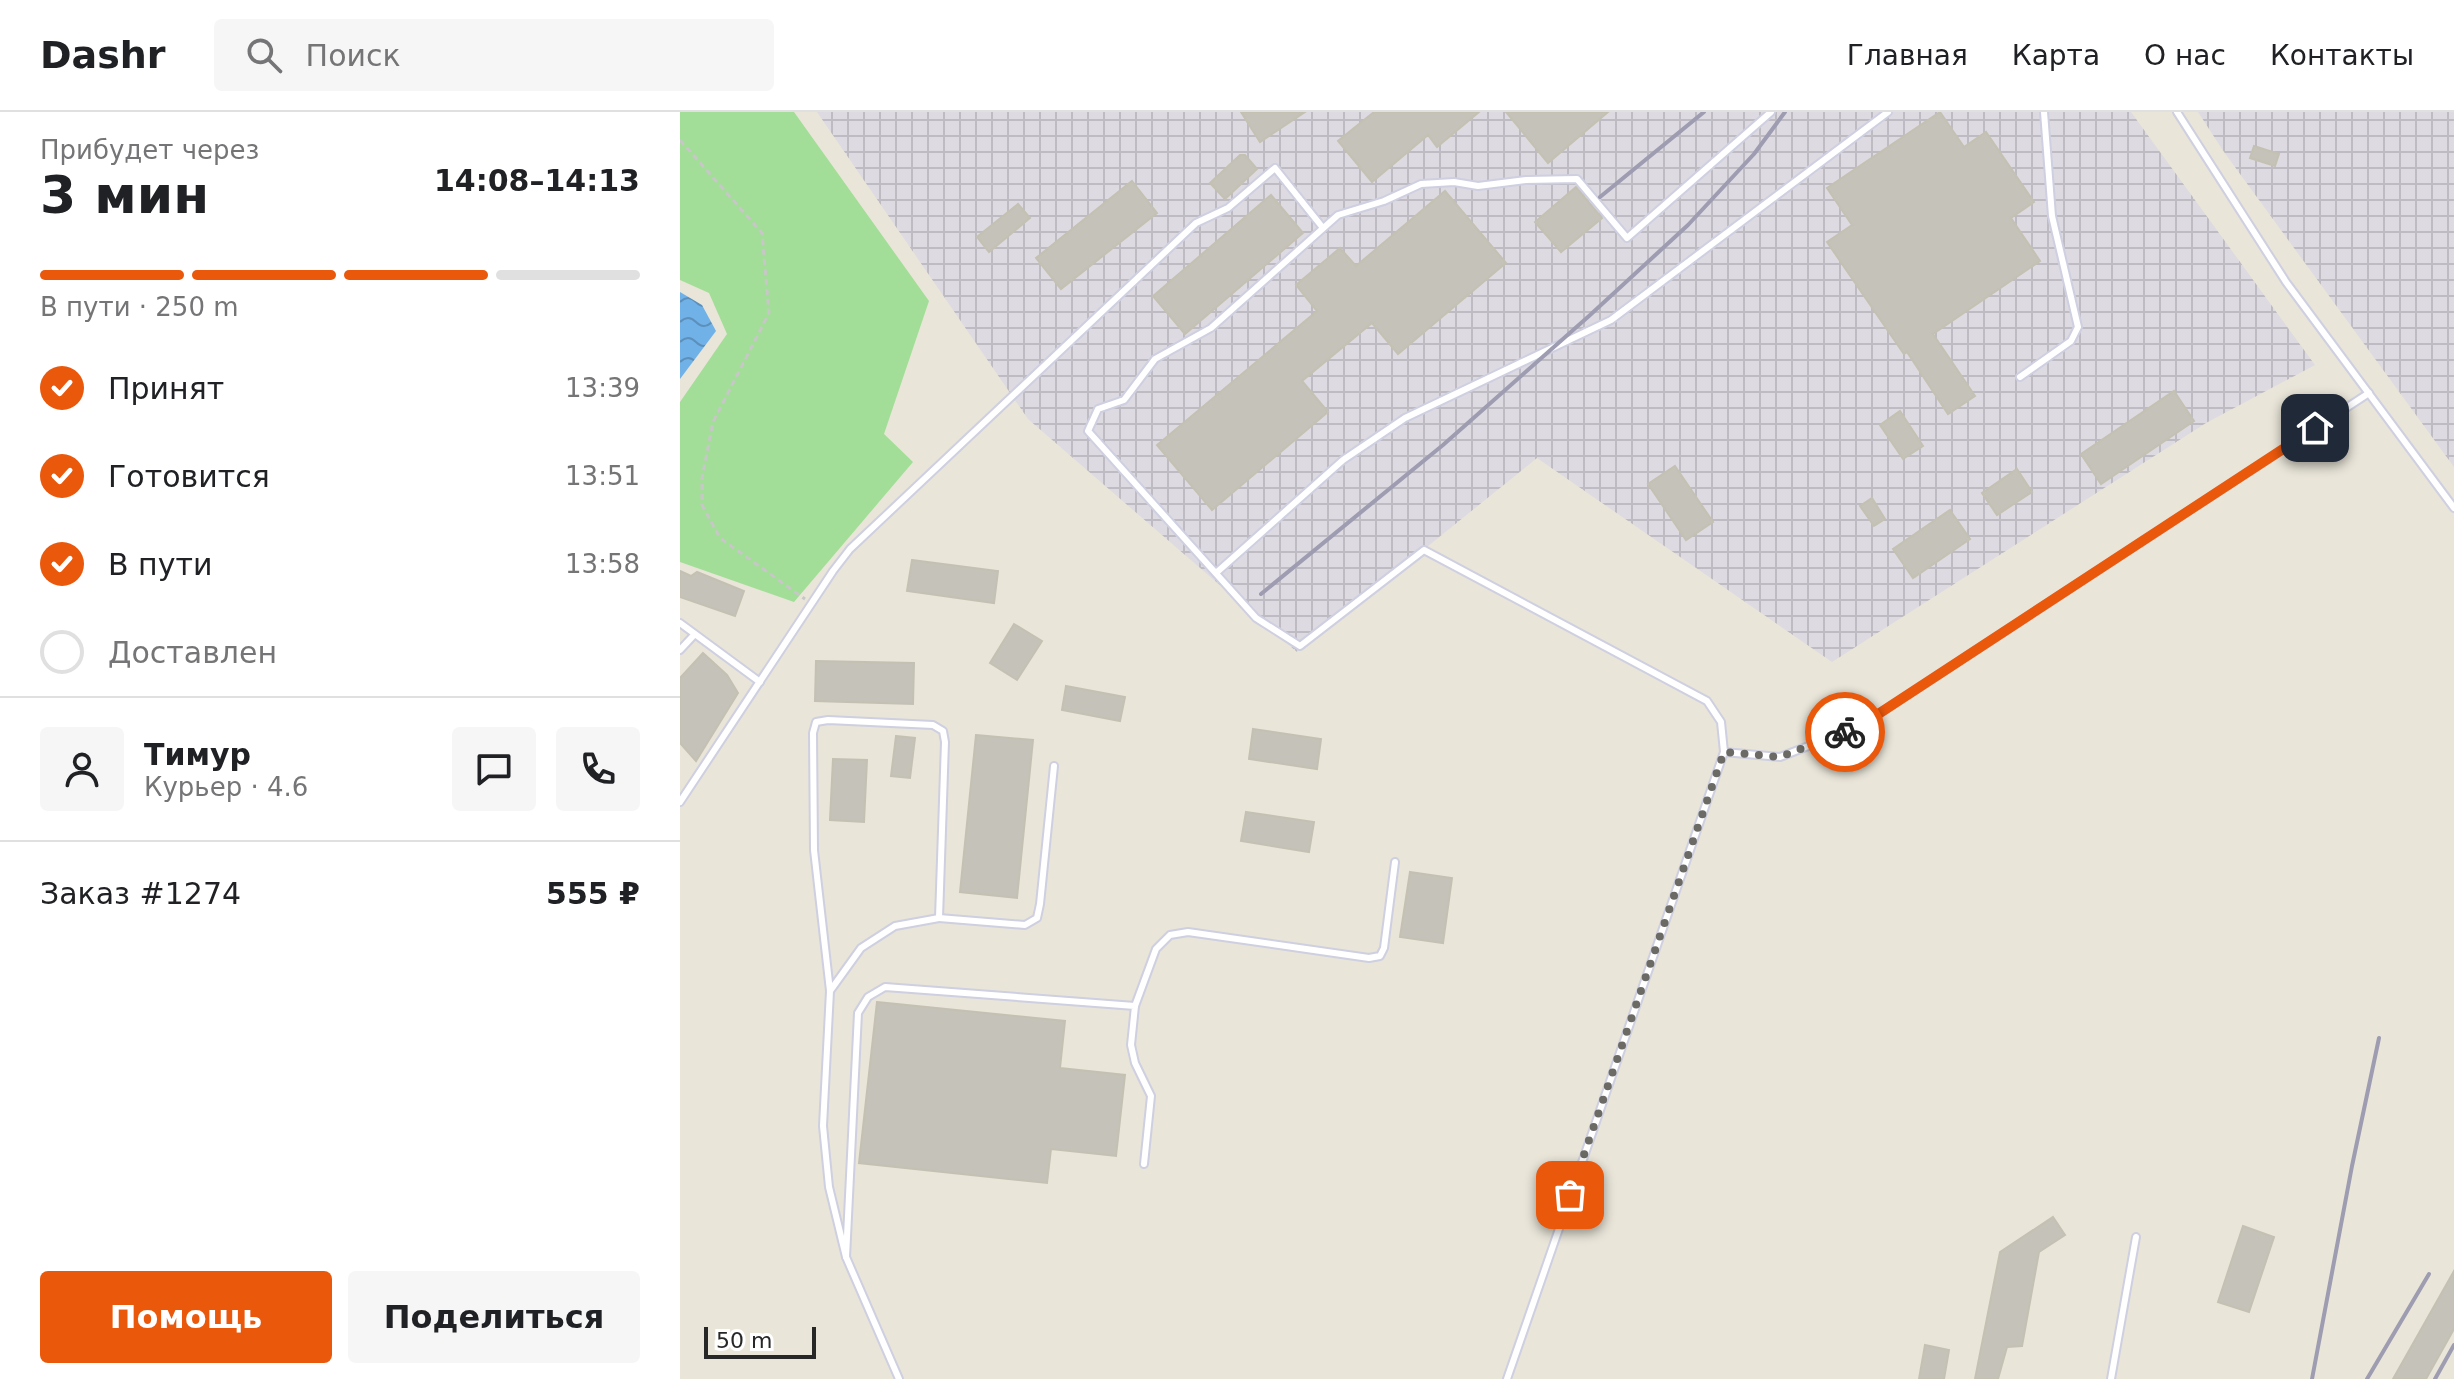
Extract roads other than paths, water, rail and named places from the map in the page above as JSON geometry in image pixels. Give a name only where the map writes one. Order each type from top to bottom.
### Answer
[{"type":"lane","points":[[1507,1379],[1724,752],[1721,722],[1707,701],[1424,550],[1300,646],[1256,618],[1088,431],[1098,409],[1124,400],[1155,359],[1211,328],[1338,215],[1384,201],[1421,184],[1454,182],[1478,186],[1526,180],[1577,179],[1627,238],[1771,112]]},
{"type":"lane","points":[[1216,573],[1355,452],[1405,418],[1611,320],[1888,112]]},
{"type":"lane","points":[[2020,377],[2071,341],[2078,327],[2052,216],[2044,112]]},
{"type":"lane","points":[[2177,112],[2286,282],[2454,508]]},
{"type":"lane","points":[[680,802],[850,549],[1196,223],[1228,208],[1275,168],[1323,228]]},
{"type":"lane","points":[[1724,752],[1780,757],[1860,726],[2369,393]]},
{"type":"lane","points":[[680,623],[760,682]]},
{"type":"lane","points":[[680,650],[694,635]]},
{"type":"lane","points":[[899,1379],[846,1257],[829,1187],[823,1126],[830,991],[814,850],[813,733],[816,722],[933,725],[943,731],[939,918]]},
{"type":"lane","points":[[830,991],[861,948],[895,926],[939,918],[1025,925],[1037,918],[1054,766]]},
{"type":"lane","points":[[1144,1164],[1151,1096],[1135,1063],[1131,1045],[1135,1006],[1156,949],[1170,935],[1188,932],[1369,958],[1380,956],[1384,948],[1395,862]]},
{"type":"lane","points":[[846,1257],[858,1013],[868,997],[885,987],[1135,1006]]},
{"type":"lane","points":[[2111,1379],[2136,1237]]},
{"type":"water","points":[[680,292],[702,305],[716,331],[680,379]]},
{"type":"railway","points":[[1600,197],[1704,112]]},
{"type":"railway","points":[[1261,594],[1443,445],[1688,225],[1754,154],[1785,112]]},
{"type":"railway","points":[[2312,1379],[2379,1038]]},
{"type":"railway","points":[[2367,1379],[2429,1274]]},
{"type":"railway","points":[[2435,1379],[2454,1345]]}]
